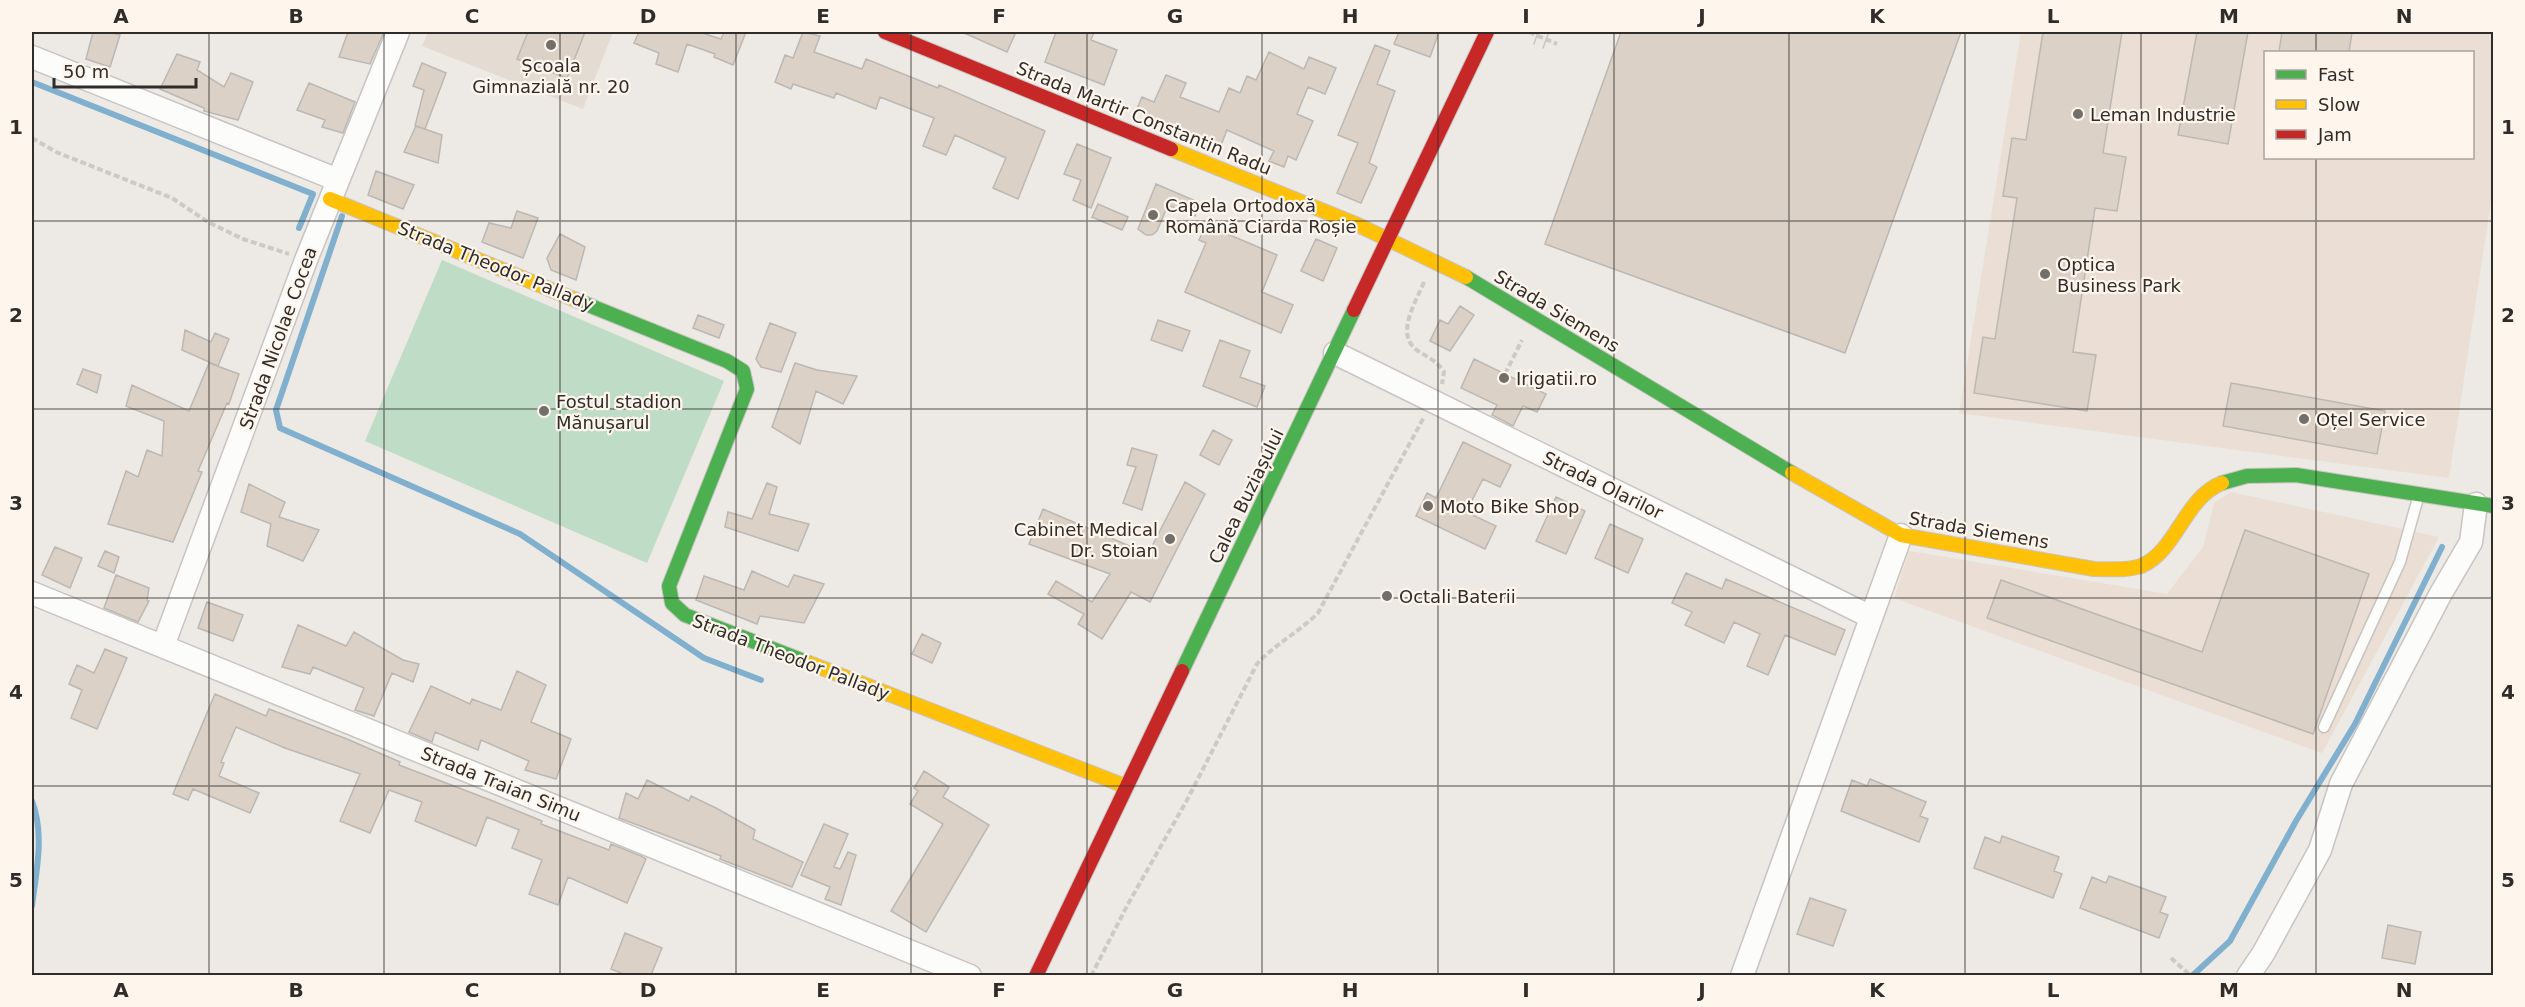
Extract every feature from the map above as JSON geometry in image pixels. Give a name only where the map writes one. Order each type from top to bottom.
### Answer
[{"type":"street","name":"Strada Nicolae Cocea","points":[[163,646],[306,260],[398,32]]},
{"type":"street","name":"Strada Martir Constantin Radu","points":[[885,32],[1389,238]]},
{"type":"street","name":"Calea Buziașului","points":[[1036,975],[1487,32]]},
{"type":"street","name":"Strada Theodor Pallady","points":[[32,57],[727,361],[743,371],[747,389],[669,586],[672,603],[685,615],[1125,786]]},
{"type":"street","name":"Strada Siemens","points":[[1389,238],[1450,268],[1850,508],[1901,535],[2094,569],[2126,569],[2147,562],[2201,497],[2213,486],[2231,479],[2263,474],[2309,478],[2485,505]]},
{"type":"street","name":"Strada Olarilor","points":[[1335,353],[1871,618]]},
{"type":"street","points":[[2248,975],[2263,954],[2320,850],[2341,784],[2440,595],[2471,542],[2485,505]]},
{"type":"street","points":[[1742,975],[1901,535]]},
{"type":"street","name":"Strada Traian Simu","points":[[32,592],[970,975]]},
{"type":"lane","points":[[2324,727],[2400,562],[2419,495]]},
{"type":"path","points":[[1529,32],[1557,44]]},
{"type":"path","points":[[32,138],[56,152],[172,198],[208,222],[243,239],[306,260]]},
{"type":"path","points":[[1091,975],[1187,800],[1257,664],[1272,648],[1306,625],[1318,613],[1444,381],[1444,372],[1440,365],[1413,348],[1406,334],[1406,328],[1427,274]]},
{"type":"path","points":[[1505,374],[1533,317]]},
{"type":"path","points":[[2171,958],[2191,975]]},
{"type":"shaded area","points":[[428,32],[613,32],[583,109],[422,46]]},
{"type":"shaded area","points":[[2021,32],[2493,32],[2493,188],[2449,478],[1959,413]]},
{"type":"shaded area","points":[[2231,492],[2439,537],[2322,753],[1894,598],[1909,551],[2167,594],[2203,547],[2214,503]]},
{"type":"green space","name":"Fostul stadion Mănușarul","points":[[442,260],[724,381],[647,563],[365,441]]},
{"type":"building","points":[[93,32],[120,35],[110,67],[86,59]]},
{"type":"building","points":[[348,32],[384,32],[370,64],[339,57]]},
{"type":"building","name":"Școala Gimnazială nr. 20","points":[[528,32],[585,32],[567,78],[517,59]]},
{"type":"building","points":[[639,32],[699,32],[721,39],[724,32],[746,32],[733,65],[714,57],[715,54],[687,44],[678,72],[656,64],[659,53],[634,43]]},
{"type":"building","points":[[803,32],[820,36],[814,52],[862,69],[866,59],[938,88],[939,85],[1045,131],[1018,199],[993,188],[1006,158],[955,135],[946,155],[923,146],[934,118],[880,97],[876,109],[836,93],[834,98],[793,84],[791,89],[775,82],[785,55],[793,58]]},
{"type":"building","points":[[962,32],[1016,32],[1007,52]]},
{"type":"building","points":[[1056,32],[1094,32],[1091,40],[1117,50],[1104,85],[1045,62]]},
{"type":"building","points":[[1399,32],[1439,32],[1430,57],[1394,44]]},
{"type":"building","points":[[1621,32],[1961,32],[1845,353],[1545,244]]},
{"type":"building","name":"Optica Business Park","points":[[2043,32],[2122,32],[2103,153],[2126,157],[2117,211],[2095,208],[2073,352],[2096,355],[2087,411],[1974,393],[1983,337],[1995,339],[2017,198],[2003,196],[2012,138],[2026,140]]},
{"type":"building","points":[[2197,32],[2248,32],[2228,144],[2178,135]]},
{"type":"building","points":[[2282,32],[2352,32],[2349,51],[2279,51]]},
{"type":"building","points":[[1375,45],[1390,51],[1377,84],[1395,91],[1369,163],[1377,167],[1361,203],[1337,193],[1358,143],[1338,135]]},
{"type":"building","points":[[1269,52],[1304,69],[1309,57],[1336,68],[1325,94],[1308,87],[1297,114],[1313,121],[1296,160],[1288,156],[1284,167],[1269,161],[1274,151],[1227,130],[1221,145],[1136,111],[1142,97],[1154,102],[1166,75],[1186,83],[1180,97],[1219,112],[1229,88],[1240,93],[1247,76],[1256,80]]},
{"type":"building","points":[[177,54],[200,62],[197,70],[224,87],[231,73],[253,82],[238,120],[204,111],[204,108],[160,89]]},
{"type":"building","points":[[422,63],[446,73],[425,129],[415,126],[424,90],[413,86]]},
{"type":"building","points":[[309,83],[355,102],[343,133],[322,127],[325,120],[297,110]]},
{"type":"building","points":[[416,126],[442,135],[438,163],[404,152]]},
{"type":"building","points":[[1077,144],[1111,158],[1091,208],[1073,200],[1081,180],[1064,174]]},
{"type":"building","points":[[376,171],[414,185],[403,209],[368,195]]},
{"type":"building","name":"Capela Ortodoxă Română Ciarda Roșie","points":[[1156,184],[1200,203],[1195,216],[1168,205],[1157,231],[1152,235],[1146,235],[1138,229]]},
{"type":"building","points":[[1098,204],[1128,217],[1122,230],[1092,217]]},
{"type":"building","points":[[517,211],[538,218],[523,258],[482,242],[489,223],[511,228]]},
{"type":"building","points":[[1206,225],[1277,255],[1262,292],[1293,305],[1281,333],[1185,292],[1206,243],[1199,240]]},
{"type":"building","points":[[560,234],[585,247],[576,280],[551,270],[547,258]]},
{"type":"building","points":[[1316,239],[1337,248],[1323,281],[1301,271]]},
{"type":"building","points":[[1460,306],[1474,315],[1450,351],[1430,341],[1440,320],[1448,324]]},
{"type":"building","points":[[698,315],[724,325],[719,338],[693,328]]},
{"type":"building","points":[[1158,320],[1190,331],[1182,351],[1151,340]]},
{"type":"building","points":[[770,323],[796,333],[781,372],[761,367],[756,359]]},
{"type":"building","points":[[185,330],[211,342],[215,333],[229,339],[218,366],[182,350]]},
{"type":"building","points":[[1220,340],[1250,351],[1240,377],[1265,386],[1257,407],[1203,386]]},
{"type":"building","points":[[1474,359],[1546,394],[1537,412],[1523,406],[1513,426],[1492,415],[1497,405],[1461,388]]},
{"type":"building","points":[[209,363],[239,374],[229,404],[227,403],[198,471],[202,472],[173,542],[108,524],[126,471],[138,477],[147,450],[162,456],[164,421],[126,406],[132,385],[189,411]]},
{"type":"building","points":[[795,363],[817,370],[857,376],[843,404],[816,391],[800,444],[772,427]]},
{"type":"building","points":[[83,369],[101,375],[97,393],[77,384]]},
{"type":"building","name":"Oțel Service","points":[[2231,383],[2385,411],[2377,454],[2223,426]]},
{"type":"building","points":[[1213,430],[1232,440],[1219,465],[1200,455]]},
{"type":"building","points":[[1463,442],[1511,465],[1500,487],[1483,479],[1466,512],[1496,526],[1485,549],[1416,516],[1427,493],[1436,498]]},
{"type":"building","points":[[1132,448],[1157,455],[1142,510],[1123,503],[1136,467],[1127,465]]},
{"type":"building","points":[[1185,482],[1205,494],[1150,602],[1131,592],[1102,639],[1078,624],[1084,614],[1048,594],[1056,581],[1092,602],[1110,574],[1029,544],[1043,509],[1148,554]]},
{"type":"building","points":[[767,483],[777,487],[769,514],[809,524],[798,551],[725,527],[728,512],[752,519]]},
{"type":"building","points":[[249,484],[285,502],[279,517],[319,530],[303,561],[267,546],[271,524],[241,512]]},
{"type":"building","points":[[1556,497],[1585,511],[1566,554],[1536,541]]},
{"type":"building","points":[[1610,524],[1643,539],[1628,573],[1595,558]]},
{"type":"building","points":[[2245,530],[2369,574],[2313,734],[1987,618],[2001,580],[2202,652]]},
{"type":"building","points":[[55,547],[82,558],[70,588],[42,575]]},
{"type":"building","points":[[105,551],[119,557],[114,573],[98,566]]},
{"type":"building","points":[[752,571],[788,587],[794,575],[824,584],[804,623],[760,616],[757,624],[696,600],[704,576],[744,590]]},
{"type":"building","points":[[1686,573],[1722,589],[1726,579],[1845,630],[1835,655],[1785,635],[1768,675],[1747,666],[1760,634],[1734,622],[1724,643],[1685,625],[1692,612],[1672,603]]},
{"type":"building","points":[[116,575],[149,588],[147,600],[149,601],[138,622],[104,608]]},
{"type":"building","points":[[207,602],[243,615],[233,641],[198,628]]},
{"type":"building","points":[[298,625],[346,646],[354,632],[403,660],[419,664],[413,682],[392,673],[374,716],[355,710],[364,688],[313,667],[310,674],[282,667]]},
{"type":"building","points":[[922,634],[941,643],[932,663],[912,654]]},
{"type":"building","points":[[105,649],[127,658],[97,729],[71,718],[82,690],[69,684],[77,665],[94,673]]},
{"type":"building","points":[[517,671],[546,685],[531,722],[571,739],[556,779],[525,770],[529,761],[481,740],[478,750],[435,732],[432,742],[409,732],[431,686],[470,704],[472,699],[501,710]]},
{"type":"building","points":[[215,694],[266,716],[269,709],[347,739],[400,762],[399,765],[493,801],[542,821],[541,824],[609,850],[611,844],[641,856],[646,859],[627,903],[568,877],[558,905],[529,894],[542,860],[512,848],[519,830],[487,817],[476,846],[415,821],[422,802],[389,790],[370,833],[340,821],[360,774],[285,748],[236,727],[221,762],[224,763],[219,776],[259,793],[250,813],[193,789],[188,800],[173,794]]},
{"type":"building","points":[[924,771],[949,787],[943,797],[989,825],[926,932],[891,911],[943,824],[910,804],[918,791],[914,788]]},
{"type":"building","points":[[1870,779],[1926,802],[1920,816],[1928,819],[1919,842],[1841,811],[1852,780],[1867,786]]},
{"type":"building","points":[[647,780],[689,801],[691,796],[716,808],[755,830],[753,839],[803,862],[792,887],[720,859],[721,856],[619,818],[626,793],[638,799]]},
{"type":"building","points":[[824,824],[848,834],[834,867],[840,869],[848,852],[856,855],[841,905],[825,899],[830,887],[801,875]]},
{"type":"building","points":[[2002,836],[2059,857],[2054,871],[2062,874],[2053,898],[1974,868],[1985,837],[2000,843]]},
{"type":"building","points":[[2109,876],[2166,897],[2160,912],[2168,915],[2159,938],[2080,908],[2092,877],[2106,883]]},
{"type":"building","points":[[1810,898],[1846,910],[1833,946],[1797,934]]},
{"type":"building","points":[[2388,925],[2421,932],[2415,964],[2382,958]]},
{"type":"building","points":[[625,933],[662,948],[651,975],[626,975],[611,969]]},
{"type":"waterway","points":[[32,82],[313,194],[299,228]]},
{"type":"waterway","points":[[342,216],[276,410],[280,428],[520,534],[704,658],[761,680]]},
{"type":"waterway","points":[[2192,976],[2230,941],[2296,821],[2355,724],[2442,547]]},
{"type":"waterway","points":[[32,801],[39,840],[32,906]]},
{"type":"tram line","points":[[1534,44],[1538,32]]},
{"type":"tram line","points":[[1543,48],[1549,32]]},
{"type":"traffic: fast","points":[[1466,277],[1792,473]]},
{"type":"traffic: fast","points":[[576,300],[727,361],[743,371],[747,389],[669,586],[672,603],[685,615],[809,663]]},
{"type":"traffic: fast","points":[[1182,671],[1354,310]]},
{"type":"traffic: fast","points":[[2222,483],[2247,476],[2296,475],[2494,506]]},
{"type":"traffic: slow","points":[[1171,149],[1358,225],[1466,277]]},
{"type":"traffic: slow","points":[[330,199],[576,300]]},
{"type":"traffic: slow","points":[[1792,473],[1901,535],[2094,569],[2129,569],[2141,566],[2153,559],[2164,549],[2198,500],[2209,490],[2222,483]]},
{"type":"traffic: slow","points":[[809,663],[1125,786]]},
{"type":"traffic: jam","points":[[885,32],[1171,149]]},
{"type":"traffic: jam","points":[[1354,310],[1487,32]]},
{"type":"traffic: jam","points":[[1036,976],[1182,671]]},
{"type":"place","name":"Școala Gimnazială nr. 20","points":[[551,45]]},
{"type":"place","name":"Leman Industrie","points":[[2078,114]]},
{"type":"place","name":"Capela Ortodoxă Română Ciarda Roșie","points":[[1153,215]]},
{"type":"place","name":"Optica Business Park","points":[[2045,274]]},
{"type":"place","name":"Irigatii.ro","points":[[1504,378]]},
{"type":"place","name":"Fostul stadion Mănușarul","points":[[544,411]]},
{"type":"place","name":"Oțel Service","points":[[2304,419]]},
{"type":"place","name":"Moto Bike Shop","points":[[1428,506]]},
{"type":"place","name":"Cabinet Medical Dr. Stoian","points":[[1170,539]]},
{"type":"place","name":"Octali Baterii","points":[[1387,596]]}]
